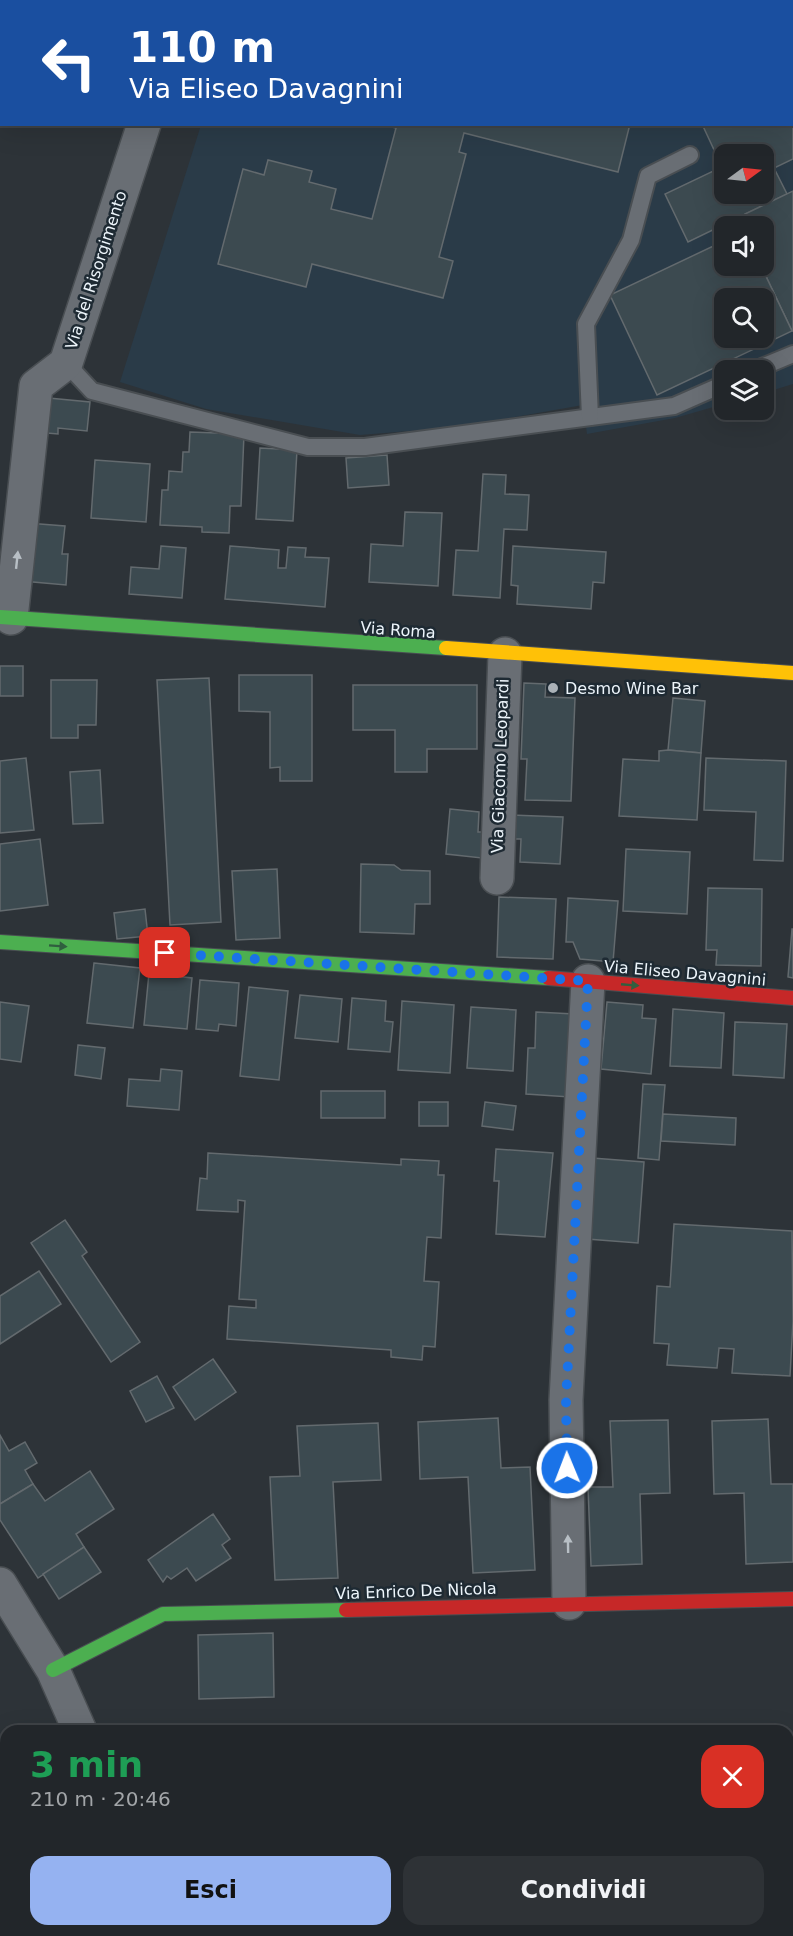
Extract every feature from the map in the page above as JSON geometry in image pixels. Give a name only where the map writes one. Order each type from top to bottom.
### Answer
[{"type":"street","name":"Via del Risorgimento","points":[[5,618],[36,386],[66,363],[143,126]]},
{"type":"street","name":"Via Roma","points":[[5,618],[793,673]]},
{"type":"street","name":"Via Giacomo Leopardi","points":[[497,878],[505,654]]},
{"type":"street","name":"Via Eliseo Davagnini","points":[[0,942],[588,981],[793,998]]},
{"type":"street","points":[[569,1603],[566,1400],[588,981]]},
{"type":"street","points":[[0,1584],[53,1670],[77,1725]]},
{"type":"street","name":"Via Enrico De Nicola","points":[[53,1670],[163,1614],[793,1599]]},
{"type":"lane","points":[[590,417],[586,324],[631,240],[648,176],[690,155]]},
{"type":"lane","points":[[774,362],[793,354]]},
{"type":"lane","points":[[66,363],[92,391],[308,447],[365,447],[674,406],[714,388]]},
{"type":"shaded area","points":[[201,126],[793,126],[793,384],[774,390],[774,360],[714,360],[714,407],[675,418],[587,434],[583,405],[459,427],[360,435],[206,409],[120,382]]},
{"type":"building","points":[[388,126],[630,126],[618,172],[464,133],[459,152],[466,154],[439,257],[453,261],[443,298],[312,264],[306,287],[218,264],[243,169],[264,175],[268,160],[312,171],[309,182],[336,189],[331,209],[372,219],[396,128]]},
{"type":"building","points":[[703,126],[793,126],[793,159],[774,168],[774,144],[714,144],[714,150]]},
{"type":"building","points":[[774,168],[787,194],[774,200]]},
{"type":"building","points":[[714,171],[714,204],[766,204],[742,216],[714,216],[714,229],[688,242],[665,194]]},
{"type":"building","points":[[793,191],[793,331],[774,293],[774,288],[771,288],[766,276],[774,276],[774,216],[745,216],[766,204],[774,204],[774,200]]},
{"type":"building","points":[[714,246],[714,276],[766,276],[771,288],[714,288],[714,348],[756,348],[731,360],[714,360],[714,368],[657,395],[610,295]]},
{"type":"building","points":[[774,293],[792,331],[774,340]]},
{"type":"building","points":[[38,397],[90,402],[87,431],[58,428],[58,434],[35,432]]},
{"type":"building","points":[[190,432],[244,434],[241,506],[230,506],[229,533],[202,532],[202,527],[160,525],[162,490],[168,490],[169,471],[182,472],[183,452],[189,452]]},
{"type":"building","points":[[260,448],[297,450],[293,521],[256,519]]},
{"type":"building","points":[[387,455],[389,485],[348,488],[346,458]]},
{"type":"building","points":[[95,460],[150,464],[146,522],[91,518]]},
{"type":"building","points":[[483,474],[506,475],[505,494],[529,495],[527,530],[504,529],[500,598],[453,595],[456,550],[478,551]]},
{"type":"building","points":[[405,512],[442,513],[438,586],[369,582],[371,544],[403,546]]},
{"type":"building","points":[[27,523],[65,526],[62,554],[68,554],[66,585],[22,581]]},
{"type":"building","points":[[161,546],[186,548],[182,598],[129,594],[131,567],[159,569]]},
{"type":"building","points":[[230,546],[279,550],[278,568],[286,568],[288,547],[306,548],[305,557],[329,558],[325,607],[225,599]]},
{"type":"building","points":[[513,546],[606,552],[604,583],[593,582],[591,609],[517,604],[518,586],[511,585]]},
{"type":"building","points":[[0,666],[23,666],[23,696],[0,696]]},
{"type":"building","points":[[239,675],[312,675],[312,781],[280,781],[280,767],[270,768],[270,712],[239,711]]},
{"type":"building","points":[[209,678],[221,922],[170,925],[157,680]]},
{"type":"building","points":[[51,680],[97,680],[96,725],[78,725],[78,738],[51,738]]},
{"type":"building","points":[[524,683],[546,684],[545,697],[575,698],[571,801],[525,800],[527,759],[521,759]]},
{"type":"building","points":[[353,685],[477,685],[477,749],[427,749],[427,772],[395,772],[395,730],[353,730]]},
{"type":"building","points":[[673,698],[705,701],[701,753],[668,750]]},
{"type":"building","points":[[659,751],[701,753],[697,820],[619,816],[623,759],[659,761]]},
{"type":"building","points":[[26,758],[34,830],[0,833],[0,761]]},
{"type":"building","points":[[706,758],[786,761],[783,861],[754,860],[756,812],[704,810]]},
{"type":"building","points":[[100,770],[103,823],[73,824],[70,772]]},
{"type":"building","points":[[450,809],[479,812],[478,832],[484,832],[482,858],[446,854]]},
{"type":"building","points":[[511,815],[563,817],[560,864],[520,862],[521,839],[509,839]]},
{"type":"building","points":[[40,839],[48,905],[0,911],[0,844]]},
{"type":"building","points":[[626,849],[690,852],[687,914],[623,911]]},
{"type":"building","points":[[361,864],[394,865],[401,870],[430,871],[430,904],[415,904],[414,934],[360,932]]},
{"type":"building","points":[[277,869],[280,938],[236,940],[232,871]]},
{"type":"building","points":[[708,888],[762,889],[761,966],[716,965],[717,950],[706,950]]},
{"type":"building","points":[[499,897],[556,899],[553,959],[497,957]]},
{"type":"building","points":[[568,898],[618,901],[613,962],[580,959],[573,942],[566,942]]},
{"type":"building","points":[[145,909],[148,936],[117,939],[114,913]]},
{"type":"building","points":[[793,929],[793,978],[788,977]]},
{"type":"building","points":[[94,963],[140,968],[133,1028],[87,1023]]},
{"type":"building","points":[[149,973],[192,978],[187,1029],[144,1025]]},
{"type":"building","points":[[200,980],[239,983],[236,1026],[219,1024],[218,1031],[196,1029]]},
{"type":"building","points":[[249,987],[288,991],[279,1080],[240,1076]]},
{"type":"building","points":[[300,995],[342,999],[338,1042],[295,1038]]},
{"type":"building","points":[[352,998],[386,1001],[385,1021],[393,1022],[390,1052],[348,1049]]},
{"type":"building","points":[[402,1001],[454,1005],[450,1073],[398,1070]]},
{"type":"building","points":[[0,1002],[29,1006],[21,1062],[0,1059]]},
{"type":"building","points":[[607,1002],[643,1005],[642,1018],[656,1019],[651,1074],[601,1069]]},
{"type":"building","points":[[471,1007],[516,1010],[513,1071],[467,1068]]},
{"type":"building","points":[[673,1009],[724,1013],[721,1068],[670,1066]]},
{"type":"building","points":[[536,1012],[574,1014],[570,1097],[526,1094],[528,1048],[535,1048]]},
{"type":"building","points":[[735,1022],[787,1024],[784,1078],[733,1075]]},
{"type":"building","points":[[78,1045],[105,1048],[101,1079],[75,1075]]},
{"type":"building","points":[[161,1069],[182,1071],[179,1110],[127,1106],[129,1079],[160,1081]]},
{"type":"building","points":[[643,1084],[665,1085],[659,1160],[638,1158]]},
{"type":"building","points":[[321,1091],[385,1091],[385,1118],[321,1118]]},
{"type":"building","points":[[419,1102],[448,1102],[448,1126],[419,1126]]},
{"type":"building","points":[[485,1102],[516,1106],[513,1130],[482,1126]]},
{"type":"building","points":[[663,1114],[736,1118],[735,1145],[661,1141]]},
{"type":"building","points":[[496,1149],[553,1153],[545,1237],[496,1234],[499,1181],[494,1181]]},
{"type":"building","points":[[208,1153],[401,1165],[401,1159],[439,1161],[438,1175],[444,1175],[441,1238],[427,1237],[424,1281],[439,1282],[435,1347],[423,1346],[422,1360],[391,1357],[391,1350],[227,1339],[229,1306],[256,1308],[256,1300],[239,1299],[245,1201],[238,1200],[238,1212],[197,1210],[200,1178],[207,1179]]},
{"type":"building","points":[[592,1158],[644,1162],[638,1243],[587,1239]]},
{"type":"building","points":[[65,1220],[87,1252],[82,1256],[140,1342],[111,1362],[31,1243]]},
{"type":"building","points":[[674,1224],[792,1231],[793,1321],[790,1376],[732,1373],[734,1349],[719,1348],[717,1368],[667,1365],[669,1344],[654,1343],[657,1286],[670,1287]]},
{"type":"building","points":[[39,1271],[61,1304],[0,1344],[0,1296]]},
{"type":"building","points":[[213,1359],[236,1392],[195,1420],[173,1387]]},
{"type":"building","points":[[157,1376],[174,1408],[146,1422],[130,1391]]},
{"type":"building","points":[[498,1418],[501,1468],[530,1467],[535,1570],[473,1573],[468,1477],[420,1479],[418,1422]]},
{"type":"building","points":[[768,1419],[771,1484],[793,1484],[793,1562],[746,1564],[744,1493],[714,1494],[712,1421]]},
{"type":"building","points":[[668,1420],[670,1493],[640,1494],[642,1564],[591,1566],[588,1487],[613,1487],[610,1421]]},
{"type":"building","points":[[378,1423],[381,1480],[333,1482],[338,1578],[275,1580],[270,1477],[300,1476],[297,1426]]},
{"type":"building","points":[[0,1435],[9,1451],[25,1442],[37,1463],[25,1470],[33,1484],[0,1504]]},
{"type":"building","points":[[90,1471],[114,1509],[76,1534],[84,1547],[38,1578],[0,1520],[0,1504],[33,1484],[45,1501]]},
{"type":"building","points":[[213,1514],[230,1539],[222,1545],[231,1558],[196,1581],[187,1568],[171,1579],[167,1576],[163,1582],[148,1560]]},
{"type":"building","points":[[84,1547],[101,1572],[59,1599],[43,1574]]},
{"type":"building","points":[[273,1633],[274,1697],[199,1699],[198,1635]]},
{"type":"traffic: fast","points":[[0,617],[446,648]]},
{"type":"traffic: fast","points":[[0,942],[548,978]]},
{"type":"traffic: fast","points":[[53,1670],[163,1614],[346,1610]]},
{"type":"traffic: slow","points":[[446,648],[793,673]]},
{"type":"traffic: jam","points":[[548,978],[793,998]]},
{"type":"traffic: jam","points":[[346,1610],[793,1599]]},
{"type":"place","name":"Desmo Wine Bar","points":[[553,688]]},
{"type":"route","points":[[165,953],[588,981],[566,1400],[567,1468]]}]
